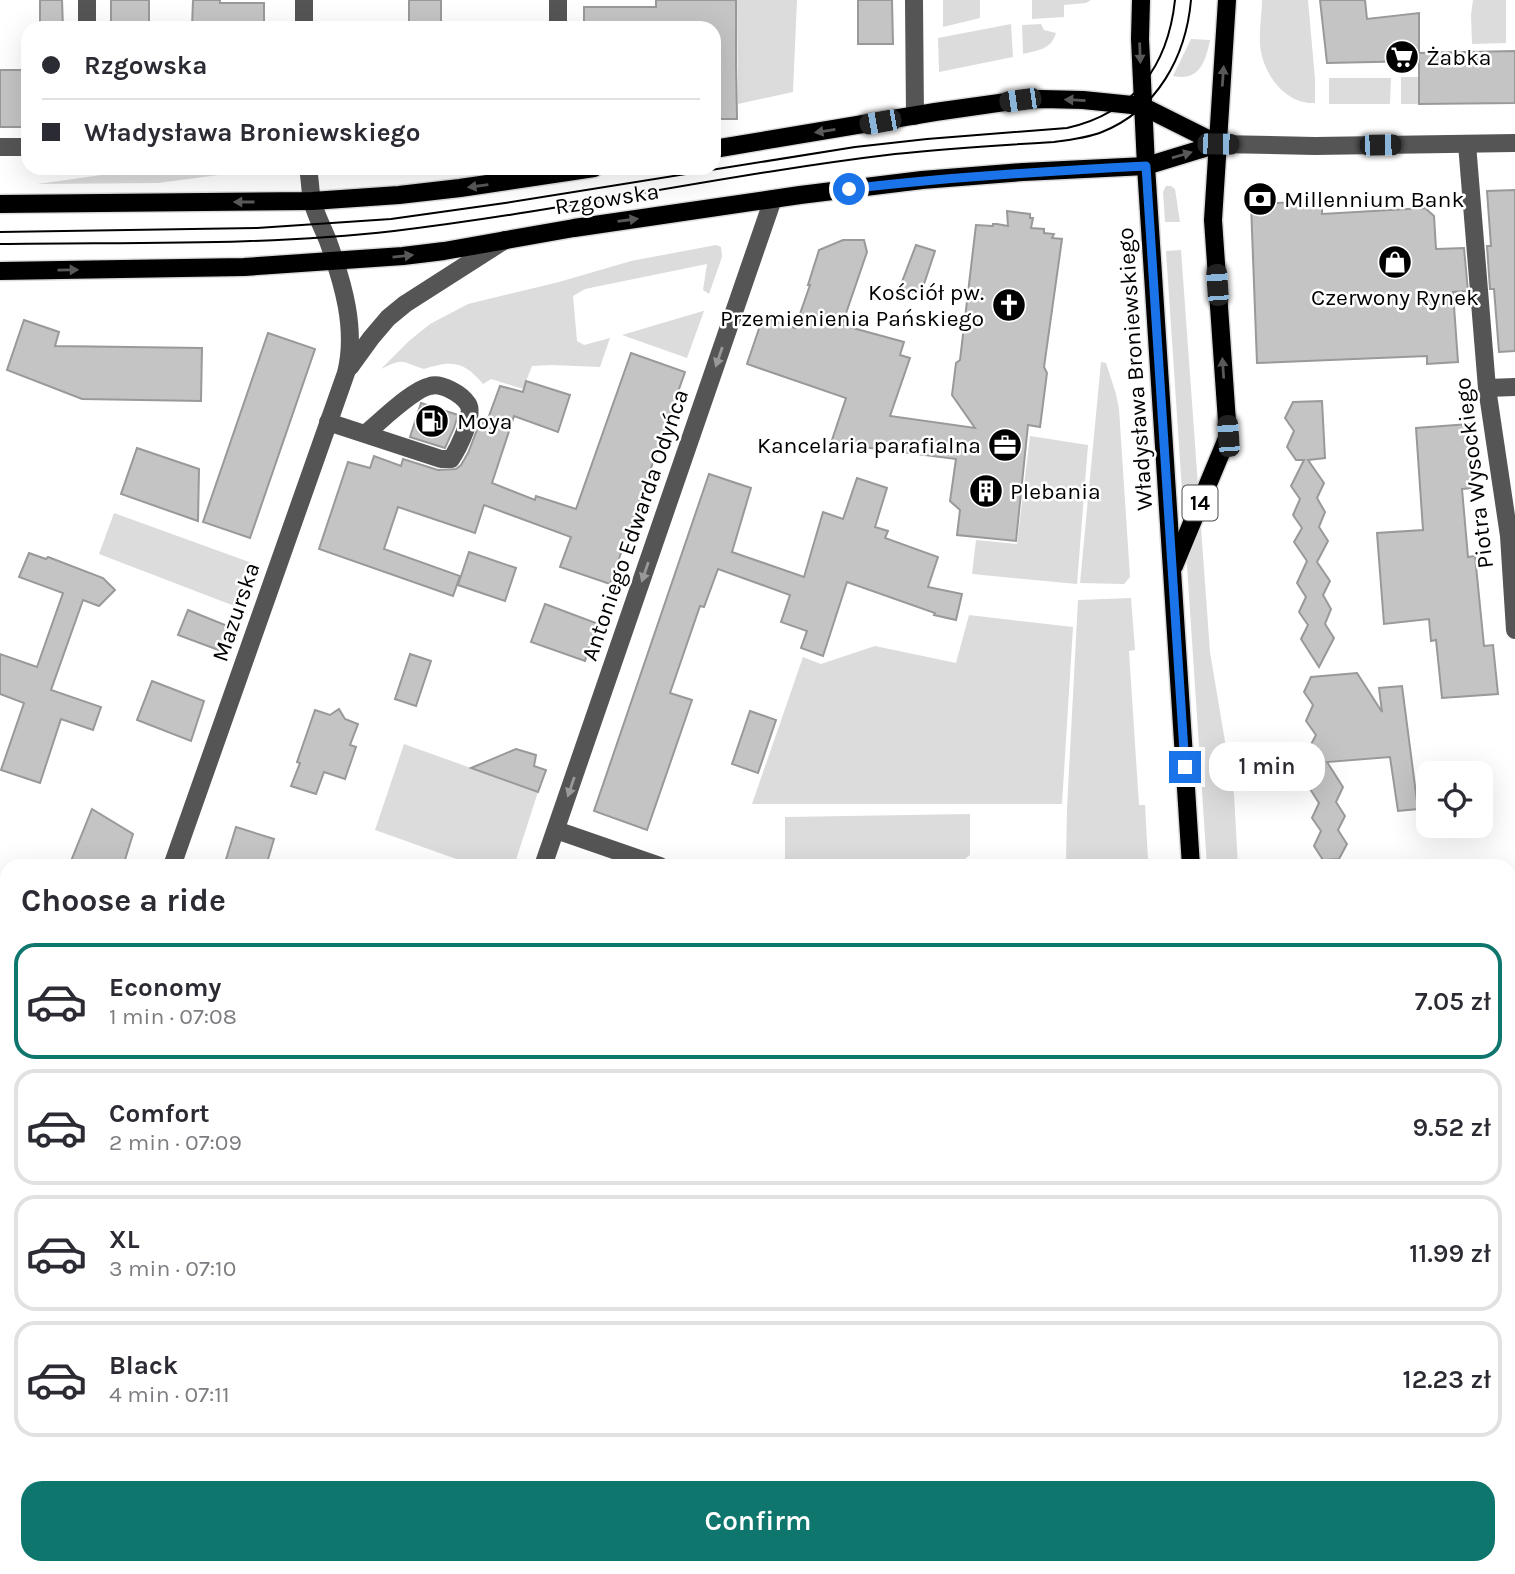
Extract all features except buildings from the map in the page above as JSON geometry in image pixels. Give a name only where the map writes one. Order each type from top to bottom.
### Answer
[{"type":"main road","name":"14","points":[[1141,0],[1142,106],[1146,166]]},
{"type":"main road","name":"14","points":[[1218,144],[1227,0]]},
{"type":"main road","name":"Rzgowska","points":[[721,148],[1029,99],[1083,100],[1142,106],[1218,144]]},
{"type":"main road","name":"Rzgowska","points":[[0,271],[244,267],[417,254],[574,228],[922,180],[1146,166],[1218,144]]},
{"type":"main road","name":"Władysława Broniewskiego","points":[[1172,570],[1228,436],[1214,234],[1218,144]]},
{"type":"main road","name":"Władysława Broniewskiego","points":[[1146,166],[1191,859]]},
{"type":"main road","name":"Rzgowska","points":[[0,204],[312,201],[448,189],[534,175]]},
{"type":"street","points":[[87,0],[87,21]]},
{"type":"street","points":[[304,0],[304,21]]},
{"type":"street","points":[[558,0],[558,21]]},
{"type":"street","points":[[914,0],[915,116]]},
{"type":"street","name":"Rzgowska","points":[[1218,144],[1315,146],[1515,143]]},
{"type":"street","name":"Piotra Wysockiego","points":[[1467,144],[1487,388],[1512,537],[1515,630]]},
{"type":"street","points":[[0,147],[21,147]]},
{"type":"street","name":"Mazurska","points":[[174,859],[350,356],[349,316],[335,261],[312,201],[309,175]]},
{"type":"street","name":"Antoniego Edwarda Odyńca","points":[[546,859],[773,200]]},
{"type":"street","name":"Mazurska","points":[[345,373],[388,318],[405,304],[505,240]]},
{"type":"street","points":[[328,422],[441,460],[451,459],[458,450],[470,415],[469,405],[458,394],[433,385],[419,390],[365,434]]},
{"type":"street","points":[[1487,388],[1515,387]]},
{"type":"street","points":[[556,830],[640,859]]},
{"type":"shaded area","points":[[737,0],[797,0],[793,92],[738,104]]},
{"type":"shaded area","points":[[943,0],[980,0],[980,18],[943,27]]},
{"type":"shaded area","points":[[1032,0],[1091,0],[1064,5],[1064,17],[1032,19]]},
{"type":"shaded area","points":[[1262,0],[1308,0],[1315,103],[1294,99],[1270,76],[1260,44]]},
{"type":"shaded area","points":[[1473,0],[1506,0],[1506,43],[1472,44]]},
{"type":"shaded area","points":[[1011,24],[1013,57],[939,72],[938,38]]},
{"type":"shaded area","points":[[1041,24],[1044,30],[1056,33],[1054,39],[1043,48],[1023,54],[1022,25]]},
{"type":"shaded area","points":[[1191,39],[1210,40],[1203,62],[1195,73],[1189,76],[1173,76]]},
{"type":"shaded area","points":[[1401,77],[1419,77],[1418,104],[1401,104]]},
{"type":"shaded area","points":[[1329,78],[1391,78],[1390,104],[1329,104]]},
{"type":"shaded area","points":[[102,175],[219,175],[158,183],[37,184]]},
{"type":"shaded area","points":[[1166,186],[1175,189],[1180,222],[1165,222],[1163,192]]},
{"type":"shaded area","points":[[716,245],[721,247],[722,257],[709,294],[703,290],[707,264],[585,289],[573,296],[577,341],[584,345],[610,338],[600,367],[532,366],[523,389],[491,379],[483,384],[470,371],[450,364],[424,369],[399,362],[381,369],[430,324],[468,304],[631,261]]},
{"type":"shaded area","points":[[1181,250],[1210,652],[1234,795],[1238,859],[1207,859],[1166,251]]},
{"type":"shaded area","points":[[703,311],[687,358],[622,335]]},
{"type":"shaded area","points":[[1101,362],[1106,363],[1119,409],[1130,577],[1124,584],[1080,583]]},
{"type":"shaded area","points":[[1030,436],[1088,445],[1077,584],[972,574],[976,540],[1017,544]]},
{"type":"shaded area","points":[[114,513],[252,563],[237,607],[99,554]]},
{"type":"shaded area","points":[[1131,598],[1135,650],[1129,651],[1139,805],[1145,805],[1148,859],[1066,859],[1078,600]]},
{"type":"shaded area","points":[[969,615],[1073,627],[1062,804],[752,804],[803,657],[821,664],[875,646],[956,663]]},
{"type":"shaded area","points":[[404,744],[538,792],[516,859],[456,859],[375,830]]},
{"type":"shaded area","points":[[970,814],[970,855],[965,859],[785,859],[785,817]]},
{"type":"tram line","points":[[721,168],[855,147],[1067,128],[1091,121],[1111,111],[1144,83],[1165,46],[1175,0]]},
{"type":"tram line","points":[[0,244],[247,241],[345,236],[457,223],[832,162],[1084,137],[1102,132],[1121,122],[1153,96],[1165,79],[1183,42],[1191,0]]},
{"type":"tram line","points":[[0,232],[257,228],[391,219],[680,175]]},
{"type":"place","name":"Żabka","points":[[1402,57]]},
{"type":"place","name":"Millennium Bank","points":[[1260,199]]},
{"type":"place","name":"Czerwony Rynek","points":[[1395,262]]},
{"type":"place","name":"Kościół pw. Przemienienia Pańskiego","points":[[1009,305]]},
{"type":"place","name":"Moya","points":[[432,421]]},
{"type":"place","name":"Kancelaria parafialna","points":[[1005,445]]},
{"type":"place","name":"Plebania","points":[[986,491]]},
{"type":"route","points":[[849,189],[1023,172],[1146,166],[1185,767]]}]
